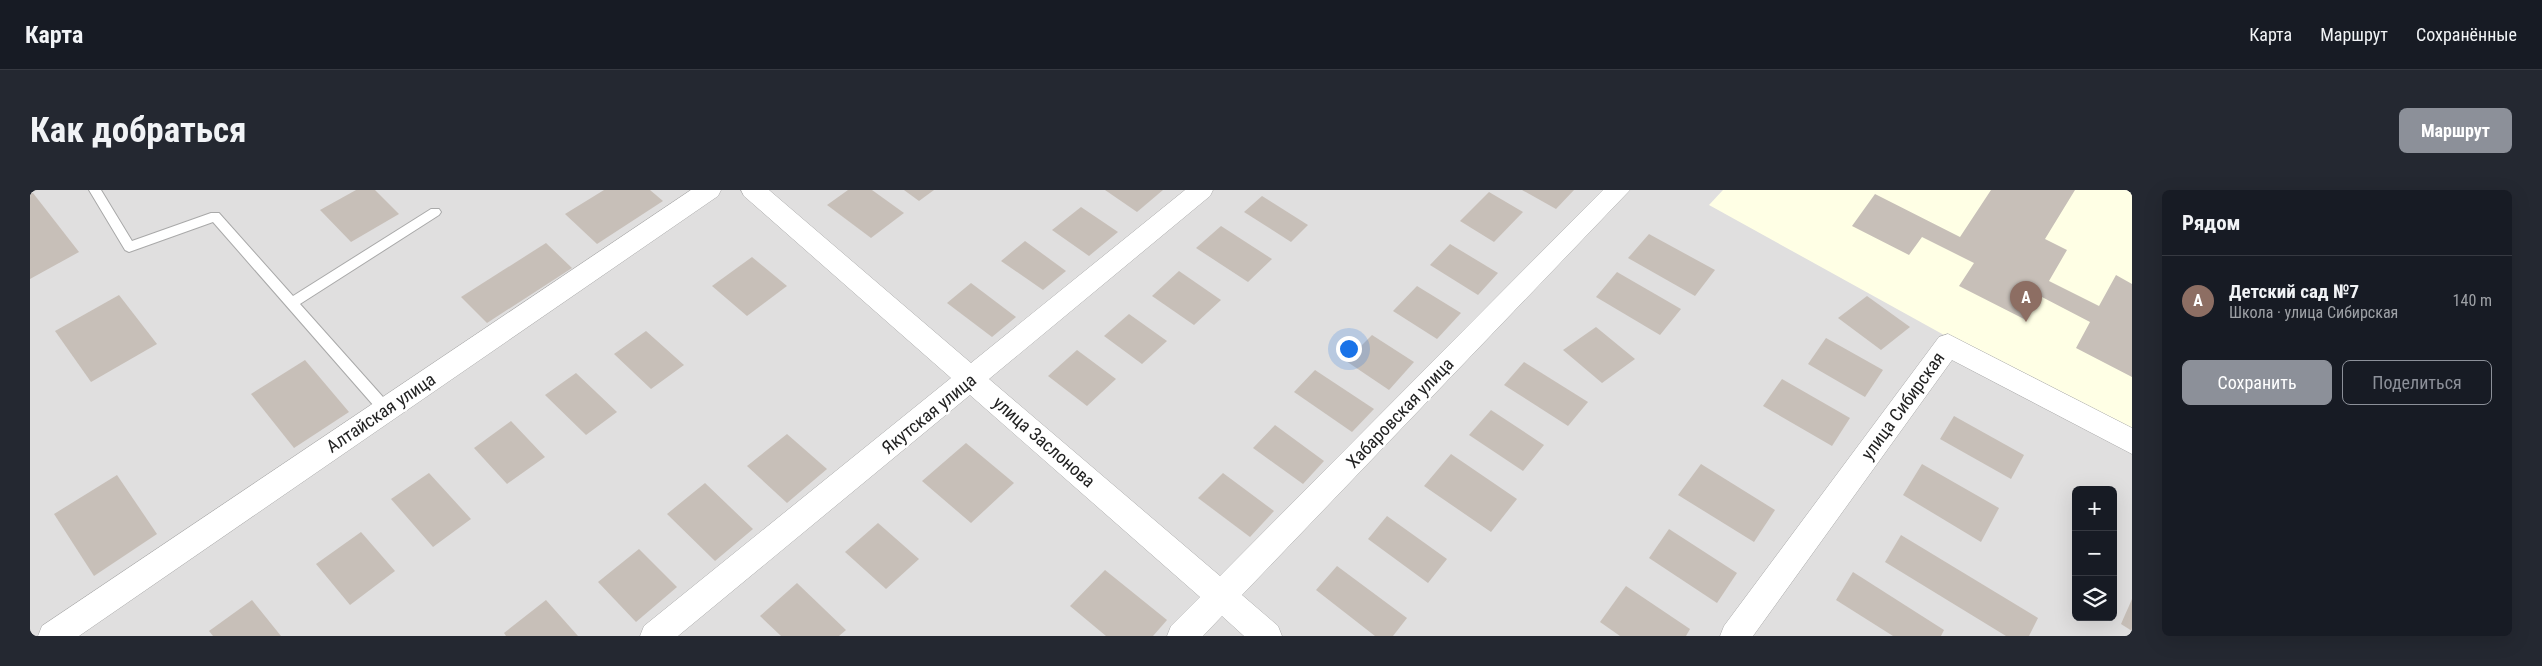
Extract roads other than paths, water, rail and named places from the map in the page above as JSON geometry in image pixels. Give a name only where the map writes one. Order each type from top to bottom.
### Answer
[{"type":"street","name":"Алтайская улица","points":[[53,636],[709,190]]},
{"type":"street","name":"улица Заслонова","points":[[753,190],[1267,636]]},
{"type":"street","name":"Якутская улица","points":[[655,636],[971,380],[1201,190]]},
{"type":"street","name":"Хабаровская улица","points":[[1182,636],[1618,190]]},
{"type":"street","name":"улица Сибирская","points":[[1735,636],[1948,345],[2132,442]]},
{"type":"lane","points":[[95,190],[129,246],[215,216],[386,410]]},
{"type":"lane","points":[[292,303],[435,212]]},
{"type":"place","name":"Детский сад №7","points":[[2026,322]]}]
